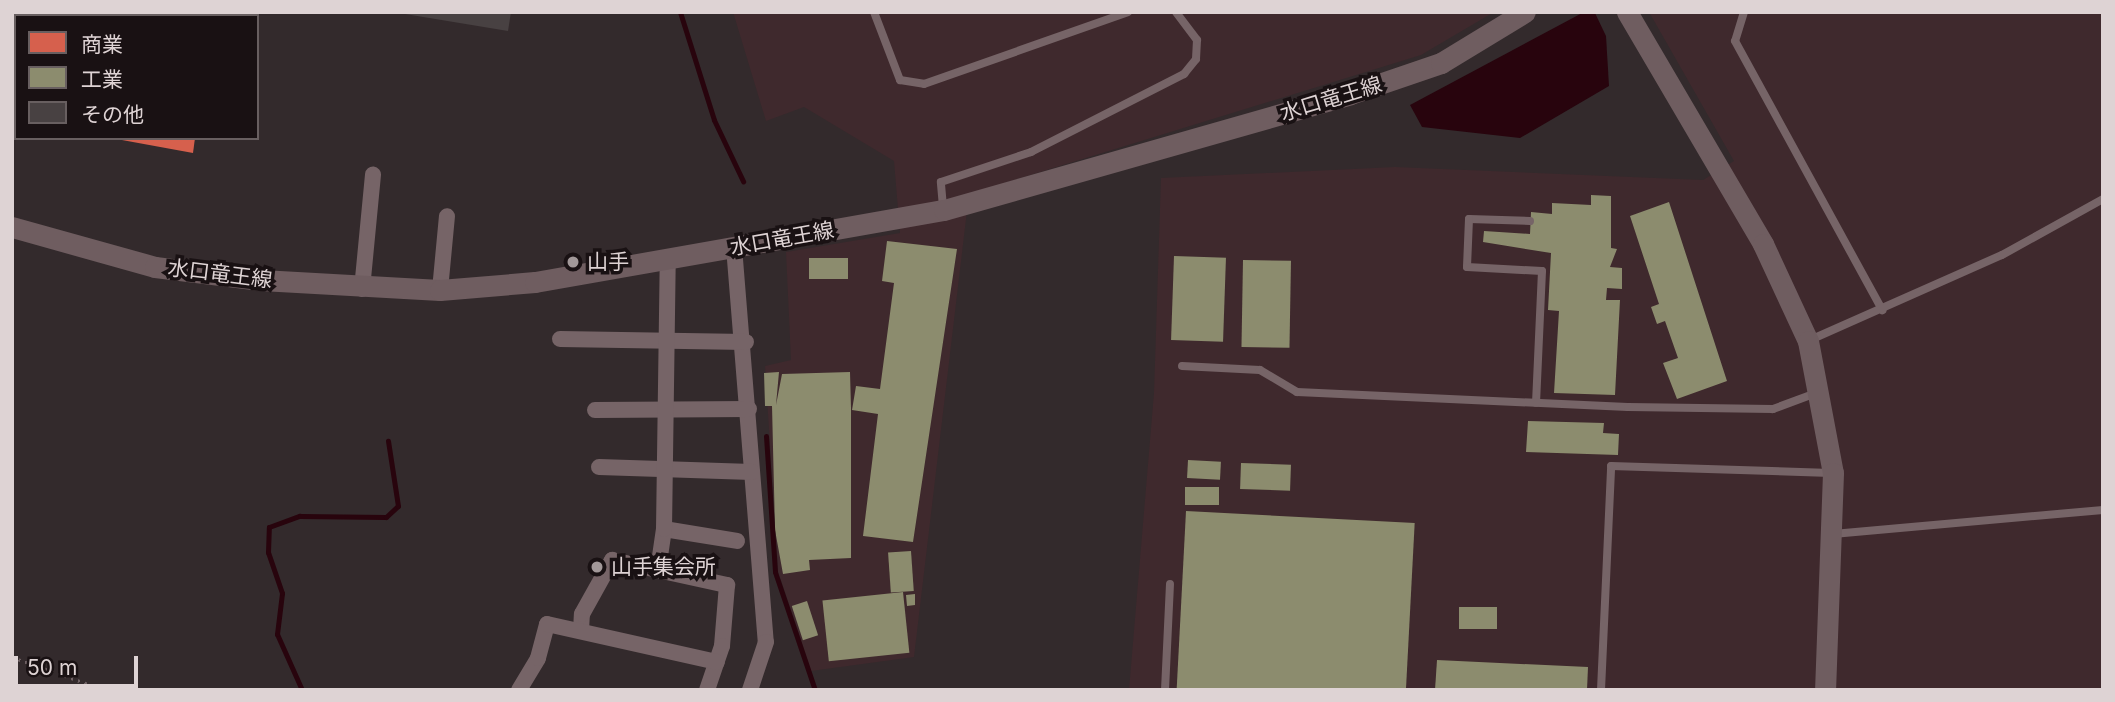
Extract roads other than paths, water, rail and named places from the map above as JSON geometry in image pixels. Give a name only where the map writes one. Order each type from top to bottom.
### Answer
[{"type":"main road","name":"水口竜王線","points":[[12,227],[155,267],[362,289],[440,290],[668,259],[944,210],[1350,94],[1441,62],[1525,12]]},
{"type":"main road","points":[[1627,12],[1763,244],[1808,341],[1822,391],[1833,473],[1833,534],[1825,690]]},
{"type":"street","points":[[362,289],[373,175]]},
{"type":"street","points":[[440,290],[447,216]]},
{"type":"street","points":[[734,247],[746,342],[752,472],[766,642],[750,690]]},
{"type":"street","points":[[658,570],[664,529],[668,259]]},
{"type":"street","points":[[560,339],[746,342]]},
{"type":"street","points":[[595,410],[749,409]]},
{"type":"street","points":[[598,467],[752,472]]},
{"type":"street","points":[[664,529],[737,541]]},
{"type":"street","points":[[581,631],[582,614],[612,560],[727,585],[717,662],[707,690]]},
{"type":"street","points":[[519,690],[538,658],[547,624],[717,662]]},
{"type":"lane","points":[[874,12],[900,80],[924,84],[1128,12]]},
{"type":"lane","points":[[944,210],[941,182],[1031,152],[1184,74],[1196,59],[1197,40],[1176,12]]},
{"type":"lane","points":[[1744,12],[1735,41],[1882,310]]},
{"type":"lane","points":[[1808,341],[2002,255],[2103,199]]},
{"type":"lane","points":[[1531,221],[1469,219],[1467,267],[1542,271],[1536,403]]},
{"type":"lane","points":[[1182,366],[1260,370],[1297,392],[1536,403],[1773,409],[1822,391]]},
{"type":"lane","points":[[1601,690],[1611,466],[1833,473]]},
{"type":"lane","points":[[1833,534],[2103,510]]},
{"type":"lane","points":[[1165,690],[1170,584]]},
{"type":"waterway","points":[[680,12],[714,120],[743,181]]},
{"type":"waterway","points":[[766,436],[775,572],[815,690]]},
{"type":"waterway","points":[[302,690],[277,634],[282,593],[268,552],[269,527],[300,516],[386,517],[398,506],[388,441]]},
{"type":"place","name":"山手","points":[[573,262]]},
{"type":"place","name":"山手集会所","points":[[597,567]]}]
